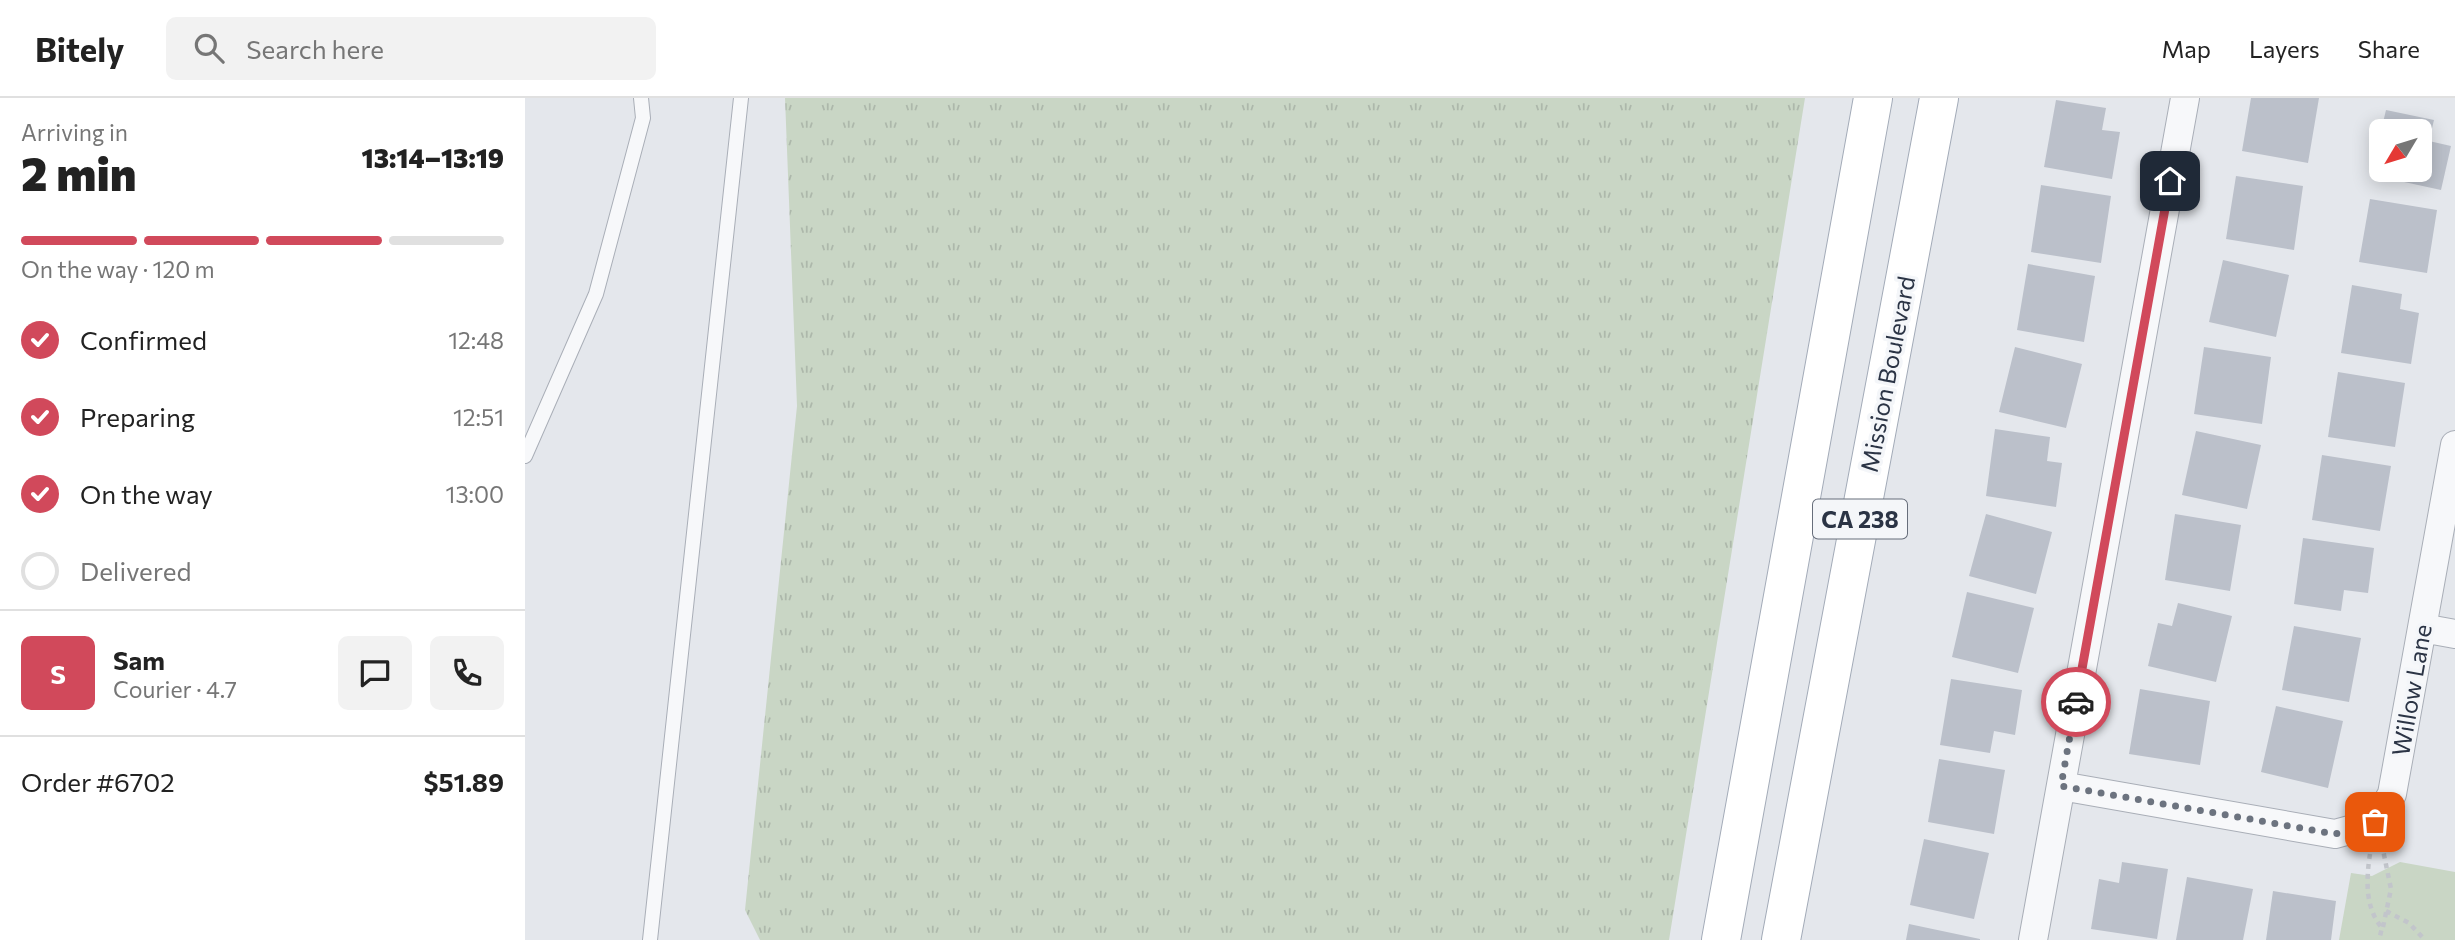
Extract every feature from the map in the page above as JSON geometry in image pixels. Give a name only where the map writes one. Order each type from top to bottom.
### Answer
[{"type":"main road","name":"CA 238","points":[[1721,940],[1873,98]]},
{"type":"main road","name":"Mission Boulevard","points":[[1781,940],[1939,98]]},
{"type":"street","points":[[2033,940],[2185,98]]},
{"type":"street","name":"Willow Lane","points":[[2375,822],[2392,794],[2455,445]]},
{"type":"street","points":[[2422,628],[2455,634]]},
{"type":"street","points":[[2061,786],[2335,834],[2375,822]]},
{"type":"lane","points":[[525,456],[596,295],[643,118],[642,98]]},
{"type":"lane","points":[[650,940],[741,98]]},
{"type":"path","points":[[2375,822],[2388,866],[2391,889],[2379,940]]},
{"type":"path","points":[[2375,822],[2366,877],[2372,916],[2382,928]]},
{"type":"path","points":[[2386,911],[2409,923],[2425,940]]},
{"type":"green space","points":[[785,98],[1805,98],[1669,940],[760,940],[745,910],[797,406]]},
{"type":"green space","points":[[2400,862],[2455,872],[2455,940],[2339,940],[2351,873],[2372,876]]},
{"type":"building","points":[[2251,98],[2319,98],[2308,163],[2242,151]]},
{"type":"building","points":[[2056,100],[2106,108],[2102,130],[2120,132],[2112,179],[2044,167]]},
{"type":"building","points":[[2386,110],[2429,119],[2384,119]]},
{"type":"building","points":[[2433,142],[2451,146],[2441,190],[2404,182],[2433,182]]},
{"type":"building","points":[[2236,176],[2303,186],[2294,250],[2226,239]]},
{"type":"building","points":[[2041,185],[2111,196],[2101,263],[2031,252]]},
{"type":"building","points":[[2370,199],[2437,210],[2427,273],[2359,262]]},
{"type":"building","points":[[2223,260],[2289,275],[2276,337],[2209,322]]},
{"type":"building","points":[[2028,264],[2095,276],[2084,342],[2017,330]]},
{"type":"building","points":[[2352,285],[2402,294],[2400,309],[2419,313],[2411,364],[2341,353]]},
{"type":"building","points":[[2015,347],[2082,364],[2066,428],[1999,412]]},
{"type":"building","points":[[2204,347],[2271,357],[2262,424],[2194,414]]},
{"type":"building","points":[[2338,372],[2405,383],[2395,447],[2328,437]]},
{"type":"building","points":[[1995,429],[2050,437],[2047,461],[2062,463],[2056,507],[1986,496]]},
{"type":"building","points":[[2196,431],[2261,445],[2247,509],[2182,495]]},
{"type":"building","points":[[2322,455],[2391,466],[2380,531],[2312,520]]},
{"type":"building","points":[[1986,514],[2052,532],[2036,594],[1969,576]]},
{"type":"building","points":[[2175,514],[2241,525],[2230,591],[2165,580]]},
{"type":"building","points":[[2303,538],[2374,548],[2368,593],[2344,590],[2341,611],[2294,604]]},
{"type":"building","points":[[1967,592],[2034,608],[2018,673],[1952,657]]},
{"type":"building","points":[[2178,603],[2232,616],[2216,682],[2148,666],[2158,623],[2172,626]]},
{"type":"building","points":[[2294,626],[2361,638],[2349,702],[2282,690]]},
{"type":"building","points":[[1951,679],[2022,690],[2015,735],[1994,731],[1990,753],[1940,745]]},
{"type":"building","points":[[2140,689],[2210,701],[2200,765],[2129,754]]},
{"type":"building","points":[[2276,706],[2343,721],[2328,788],[2261,772]]},
{"type":"building","points":[[1939,759],[2005,770],[1994,834],[1928,822]]},
{"type":"building","points":[[1924,839],[1989,853],[1974,919],[1910,905]]},
{"type":"building","points":[[2122,862],[2168,869],[2157,939],[2091,929],[2099,879],[2119,883]]},
{"type":"building","points":[[2187,877],[2253,889],[2243,940],[2176,940]]},
{"type":"building","points":[[2273,891],[2336,901],[2331,940],[2266,940]]},
{"type":"building","points":[[1909,924],[1980,939],[1980,940],[1906,940]]},
{"type":"way so far","points":[[2076,702],[2061,786],[2335,834],[2375,822]]},
{"type":"route","points":[[2076,702],[2170,181]]}]
